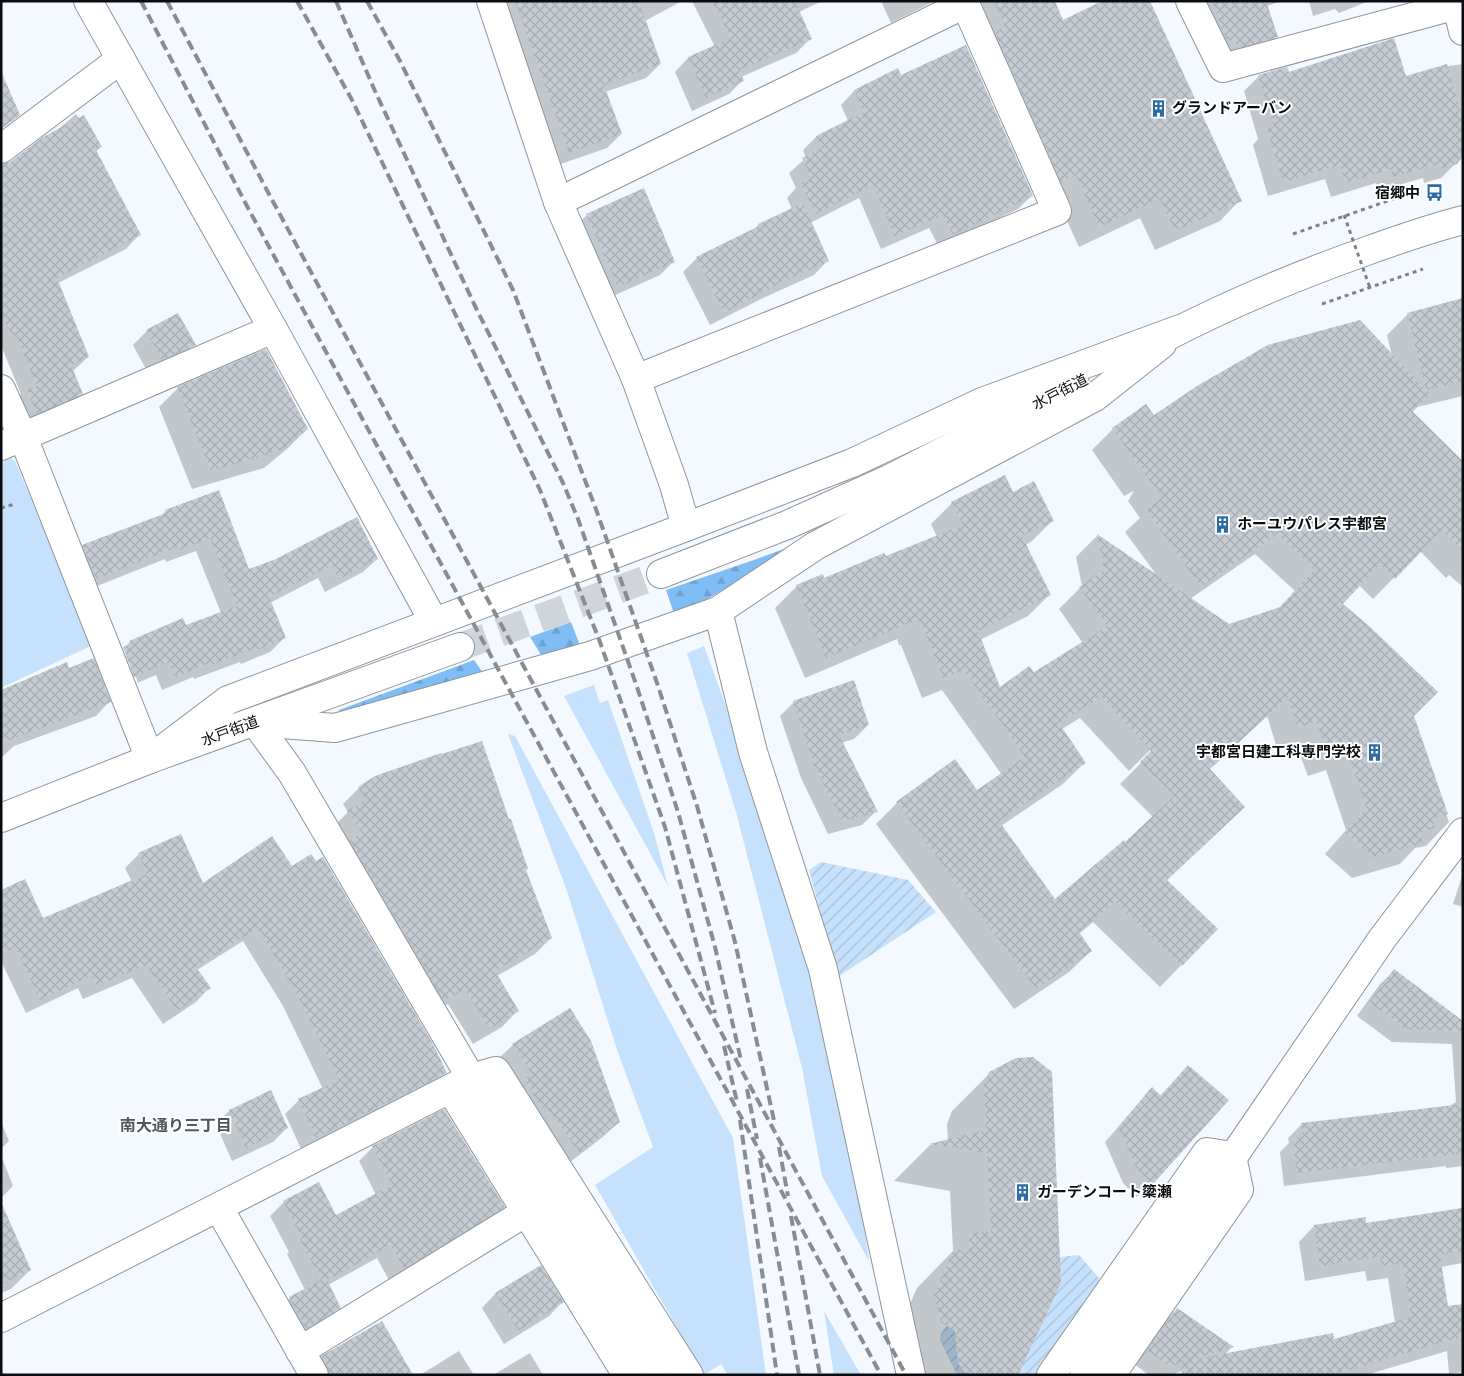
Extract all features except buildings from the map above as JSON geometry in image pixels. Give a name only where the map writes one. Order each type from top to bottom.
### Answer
[{"type":"street","points":[[88,1],[274,329],[434,622]]},
{"type":"street","points":[[491,1],[558,202],[636,379],[674,485],[686,528]]},
{"type":"street","points":[[1190,1],[1223,68],[1457,3],[1463,31]]},
{"type":"street","points":[[558,202],[965,2],[1057,211],[636,379]]},
{"type":"street","points":[[1,149],[121,59]]},
{"type":"street","name":"水戸街道","points":[[661,574],[787,525],[889,480],[1180,330],[1315,270],[1399,239],[1463,220]]},
{"type":"street","points":[[12,442],[274,329]]},
{"type":"street","points":[[1,389],[12,442],[150,759],[228,700],[686,528],[852,462],[982,402],[1180,330]]},
{"type":"street","points":[[255,722],[335,728],[590,656],[718,611],[815,546],[1095,396],[1180,330]]},
{"type":"street","points":[[718,611],[754,752],[823,969],[911,1375]]},
{"type":"street","name":"水戸街道","points":[[1,818],[150,759],[460,647]]},
{"type":"street","points":[[255,722],[292,773],[461,1084],[526,1212],[627,1375]]},
{"type":"street","points":[[1084,1375],[1382,939],[1463,832]]},
{"type":"street","points":[[1,1318],[461,1084],[496,1071],[689,1375]]},
{"type":"street","points":[[461,1084],[658,1375]]},
{"type":"street","points":[[1052,1375],[1207,1152],[1232,1156]]},
{"type":"street","points":[[1110,1375],[1240,1190],[1232,1156]]},
{"type":"street","points":[[219,1208],[314,1375]]},
{"type":"street","points":[[300,1351],[526,1212]]},
{"type":"path","points":[[1293,234],[1399,197]]},
{"type":"path","points":[[1344,215],[1370,288]]},
{"type":"path","points":[[1319,305],[1423,269]]},
{"type":"shaded area","points":[[4,454],[15,461],[93,645],[1,688],[1,456]]},
{"type":"shaded area","points":[[704,646],[766,827],[803,949],[835,1072],[852,1150],[869,1261],[822,1176],[802,1068],[736,812],[687,653]]},
{"type":"shaded area","points":[[594,685],[600,703],[608,700],[654,833],[668,886],[564,696]]},
{"type":"shaded area","points":[[508,734],[515,736],[733,1138],[766,1375],[728,1375],[721,1364],[704,1375],[595,1185],[653,1147],[617,1050],[567,891]]},
{"type":"shaded area","points":[[821,862],[908,880],[936,912],[838,977],[809,870]]},
{"type":"shaded area","points":[[1079,1255],[1099,1278],[1100,1285],[1038,1375],[1018,1375],[1060,1257]]},
{"type":"shaded area","points":[[824,1311],[861,1375],[834,1375]]},
{"type":"shaded area","points":[[947,1325],[955,1330],[958,1363],[967,1375],[957,1375],[940,1340],[941,1334]]},
{"type":"green space","points":[[819,536],[675,617],[666,590]]},
{"type":"green space","points":[[571,622],[584,656],[548,666],[530,637]]},
{"type":"green space","points":[[474,660],[484,674],[340,714],[339,710]]},
{"type":"tunnel","points":[[460,647],[661,574]]},
{"type":"railway","points":[[141,1],[248,208],[881,1375]]},
{"type":"railway","points":[[167,1],[270,196],[906,1375]]},
{"type":"railway","points":[[297,1],[352,100],[540,490],[600,642],[665,827],[715,1013]]},
{"type":"railway","points":[[336,1],[375,91],[475,306],[563,483],[578,519],[637,687],[678,812],[715,947],[741,1060]]},
{"type":"railway","points":[[367,1],[400,61],[513,290],[597,512],[656,680],[697,806],[735,942],[775,1125]]},
{"type":"railway","points":[[724,1046],[737,1102]]},
{"type":"railway","points":[[747,1089],[757,1139]]},
{"type":"railway","points":[[740,1120],[777,1375]]},
{"type":"railway","points":[[779,1147],[788,1196]]},
{"type":"railway","points":[[760,1158],[799,1375]]},
{"type":"railway","points":[[791,1216],[820,1375]]},
{"type":"place","name":"グランドアーバン","points":[[1158,108]]},
{"type":"place","name":"宿郷中","points":[[1434,193]]},
{"type":"place","name":"ホーユウパレス宇都宮","points":[[1223,524]]},
{"type":"place","name":"宇都宮日建工科専門学校","points":[[1375,752]]},
{"type":"place","name":"ガーデンコート簗瀬","points":[[1023,1192]]},
{"type":"district","name":"南大通り三丁目","points":[[176,1125]]}]
